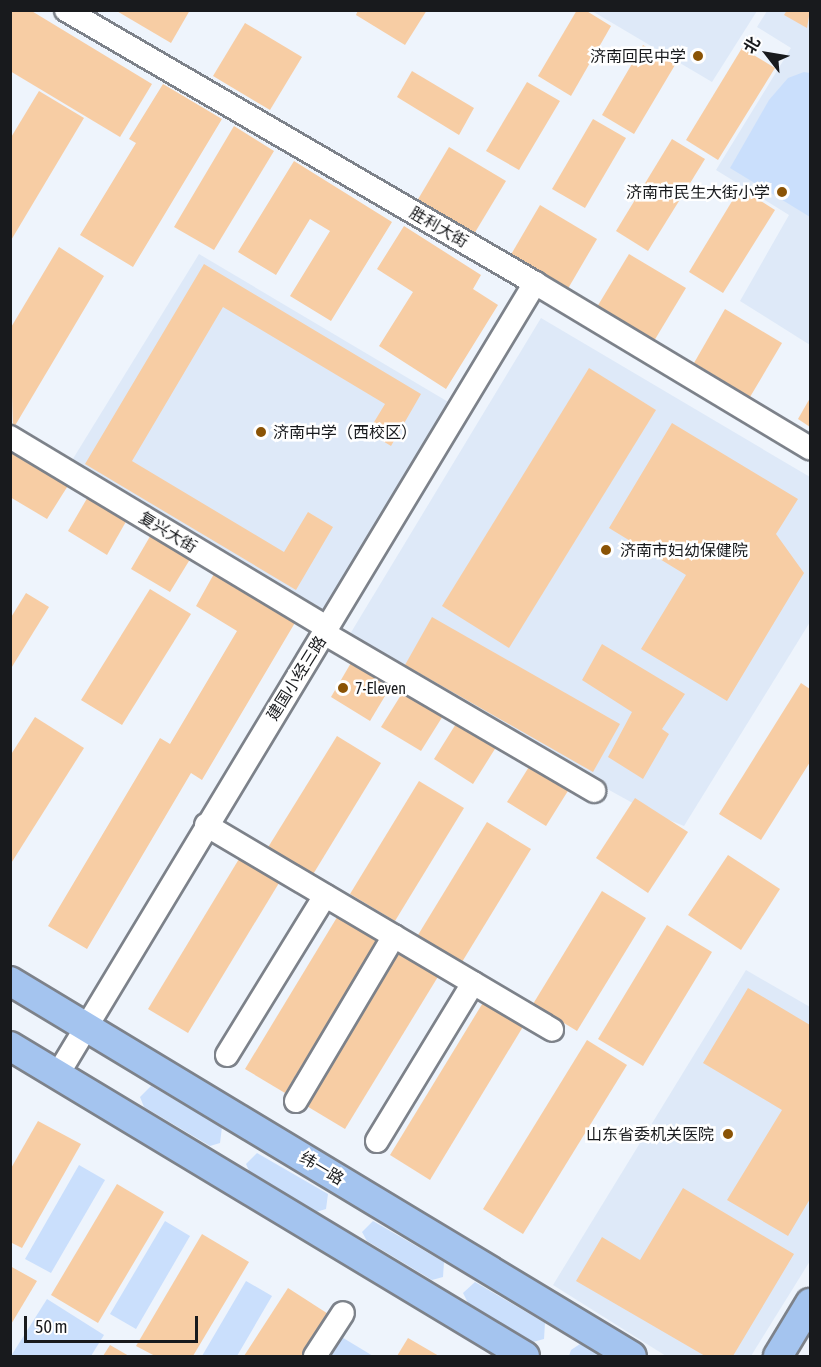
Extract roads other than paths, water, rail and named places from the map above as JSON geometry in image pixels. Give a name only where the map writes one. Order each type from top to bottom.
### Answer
[{"type":"main road","name":"纬一路","points":[[10,981],[632,1356]]},
{"type":"main road","points":[[10,1046],[525,1356]]},
{"type":"main road","points":[[778,1356],[810,1303]]},
{"type":"street","name":"胜利大街","points":[[66,10],[535,283],[810,448]]},
{"type":"street","name":"建国小经三路","points":[[58,1074],[84,1025],[535,283]]},
{"type":"street","name":"复兴大街","points":[[10,436],[325,630],[594,791]]},
{"type":"street","points":[[206,825],[552,1030]]},
{"type":"street","points":[[227,1055],[325,896]]},
{"type":"street","points":[[296,1101],[394,936]]},
{"type":"street","points":[[377,1141],[473,983]]},
{"type":"street","points":[[315,1356],[343,1312]]},
{"type":"place","name":"济南回民中学","points":[[698,56]]},
{"type":"place","name":"济南市民生大街小学","points":[[782,192]]},
{"type":"place","name":"济南中学（西校区）","points":[[261,432]]},
{"type":"place","name":"济南市妇幼保健院","points":[[606,550]]},
{"type":"place","name":"7-Eleven","points":[[343,688]]},
{"type":"place","name":"山东省委机关医院","points":[[728,1134]]}]
